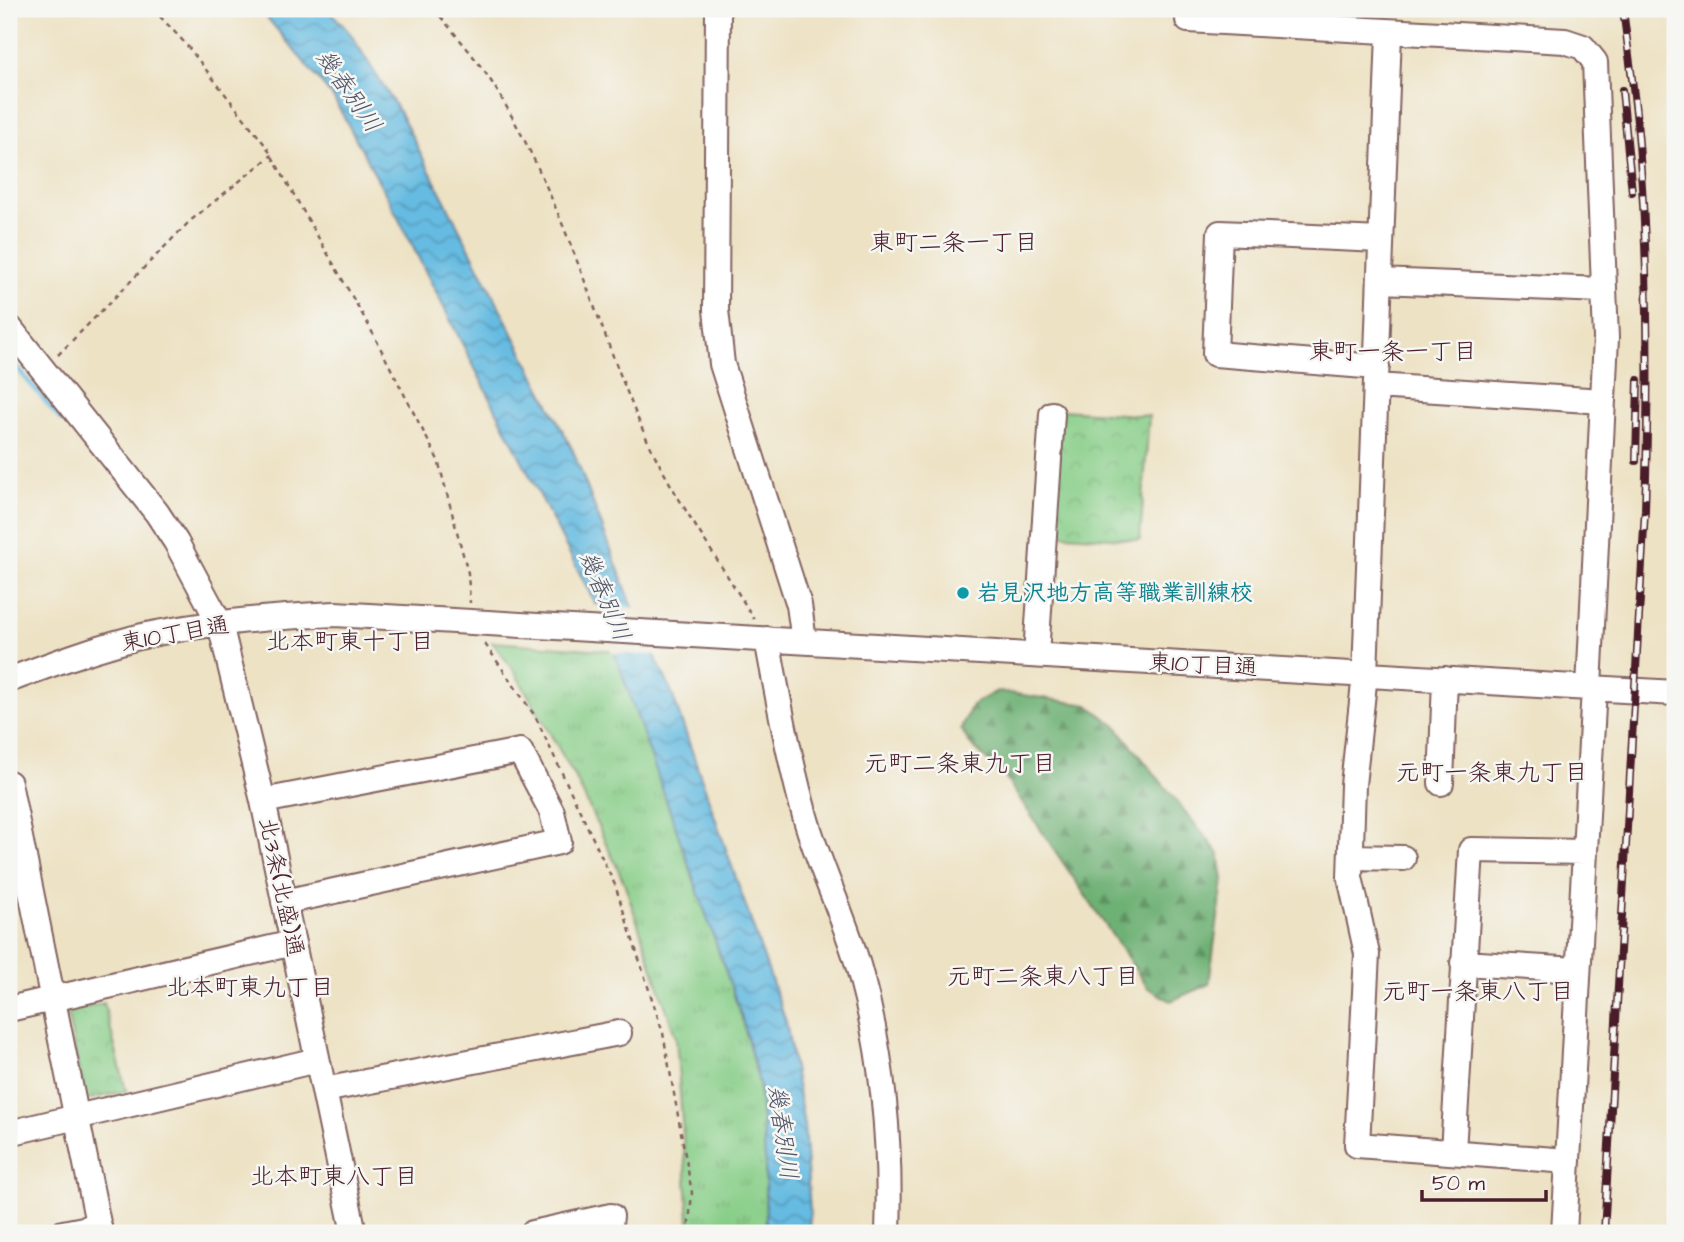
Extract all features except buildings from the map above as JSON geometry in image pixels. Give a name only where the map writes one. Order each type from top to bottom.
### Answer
[{"type":"street","points":[[718,9],[716,310],[722,364],[799,606],[804,641]]},
{"type":"street","points":[[1188,20],[1565,41],[1583,47],[1595,62],[1606,338],[1585,852],[1564,1233]]},
{"type":"street","points":[[1389,33],[1365,674],[1353,785],[1350,877],[1367,954],[1357,1145],[1568,1161]]},
{"type":"street","points":[[1381,240],[1220,233],[1215,354],[1376,377],[1603,401]]},
{"type":"street","points":[[1380,281],[1602,290]]},
{"type":"street","name":"北3条(北盛)通","points":[[9,327],[157,513],[176,542],[220,624],[263,801],[354,1233]]},
{"type":"street","points":[[1036,655],[1052,414]]},
{"type":"street","name":"東10丁目通","points":[[9,681],[120,642],[150,635],[274,617],[335,614],[1675,693]]},
{"type":"street","points":[[767,639],[804,814],[852,944],[868,1009],[882,1085],[890,1158],[888,1233]]},
{"type":"street","points":[[1441,783],[1446,679]]},
{"type":"street","points":[[263,801],[520,751],[552,812],[559,842],[284,902]]},
{"type":"street","points":[[9,783],[19,890],[53,999],[99,1229],[63,1233]]},
{"type":"street","points":[[1453,1152],[1471,850],[1585,852]]},
{"type":"street","points":[[1351,857],[1404,858]]},
{"type":"street","points":[[9,1009],[292,943]]},
{"type":"street","points":[[1463,962],[1578,970]]},
{"type":"street","points":[[324,1090],[619,1032]]},
{"type":"street","points":[[9,1133],[317,1060]]},
{"type":"street","points":[[533,1233],[611,1216],[609,1233]]},
{"type":"path","points":[[153,9],[185,43],[272,155],[369,326],[436,454],[468,573],[471,621],[535,716],[615,885],[663,1033],[692,1193],[688,1233]]},
{"type":"path","points":[[434,9],[495,87],[536,161],[578,258],[642,427],[669,484],[767,639]]},
{"type":"path","points":[[44,370],[190,221],[272,155]]},
{"type":"green space","points":[[1061,410],[1149,416],[1140,540],[1052,534]]},
{"type":"green space","points":[[492,642],[615,651],[742,1018],[759,1083],[765,1158],[766,1233],[690,1233],[676,1038],[624,882],[575,777],[513,669]]},
{"type":"green space","points":[[997,691],[1088,705],[1116,726],[1219,854],[1223,880],[1209,984],[1171,1001],[1148,988],[1005,777],[970,744],[961,729],[972,705]]},
{"type":"green space","points":[[104,1003],[126,1091],[85,1100],[67,1012]]},
{"type":"water","name":"幾春別川","points":[[260,9],[328,9],[350,33],[400,113],[573,451],[639,623],[670,688],[786,1022],[804,1125],[809,1233],[766,1233],[765,1158],[759,1083],[742,1018],[603,619],[389,200],[333,97]]},
{"type":"pier","points":[[592,605],[637,608],[658,655],[612,653]]},
{"type":"waterway","points":[[9,358],[61,420]]},
{"type":"railway","points":[[1604,1233],[1645,510],[1647,422],[1647,290],[1643,202],[1637,121],[1623,9]]},
{"type":"railway","points":[[1622,90],[1632,192]]},
{"type":"railway","points":[[1636,461],[1638,380]]},
{"type":"place","name":"岩見沢地方高等職業訓練校","points":[[963,593]]},
{"type":"district","name":"東町二条一丁目","points":[[954,243]]},
{"type":"district","name":"東町一条一丁目","points":[[1393,352]]},
{"type":"district","name":"北本町東十丁目","points":[[350,642]]},
{"type":"district","name":"元町二条東九丁目","points":[[960,764]]},
{"type":"district","name":"元町一条東九丁目","points":[[1492,773]]},
{"type":"district","name":"元町二条東八丁目","points":[[1043,977]]},
{"type":"district","name":"北本町東九丁目","points":[[250,988]]},
{"type":"district","name":"元町一条東八丁目","points":[[1478,992]]},
{"type":"district","name":"北本町東八丁目","points":[[334,1177]]}]
